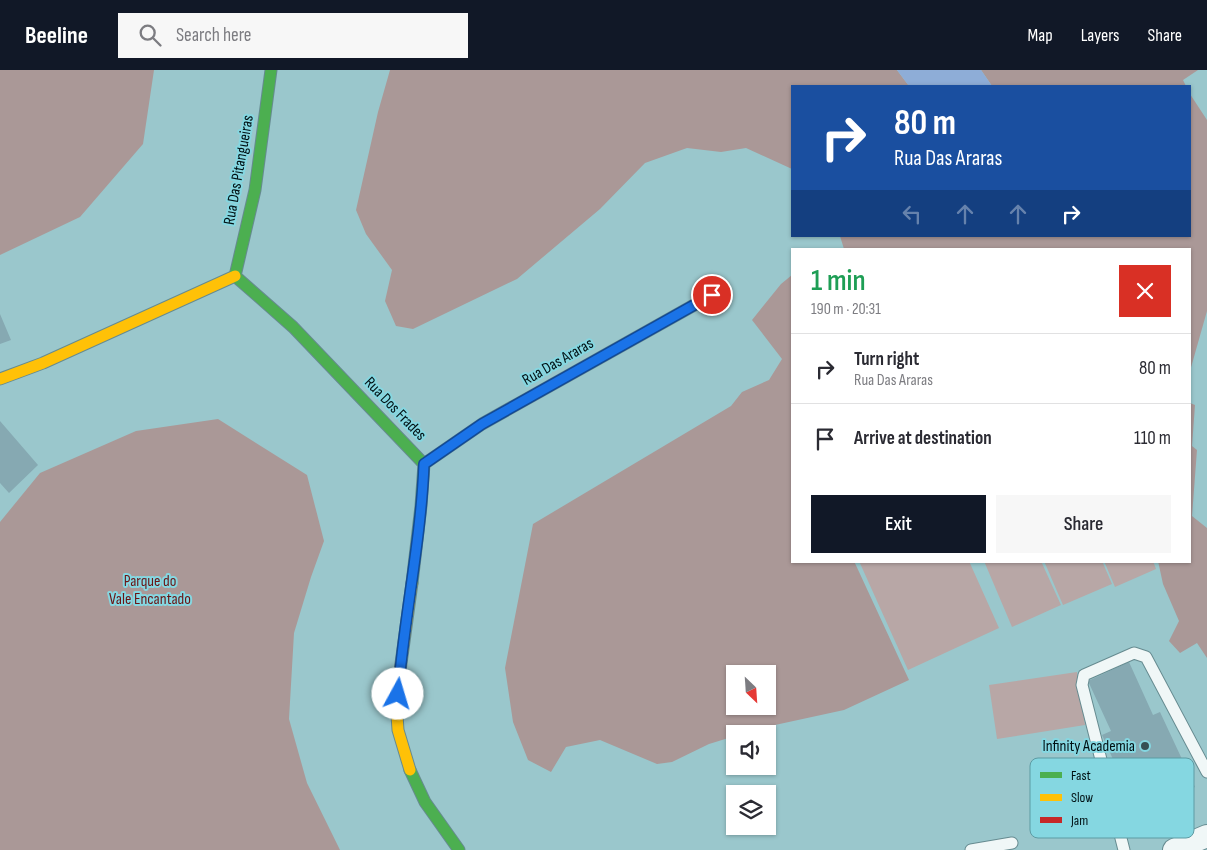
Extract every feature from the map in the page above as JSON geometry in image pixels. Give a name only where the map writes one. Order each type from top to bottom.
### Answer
[{"type":"street","name":"Rua Das Pitangueiras","points":[[235,276],[255,190],[271,70]]},
{"type":"street","points":[[0,379],[43,363],[235,276]]},
{"type":"street","name":"Rua Dos Frades","points":[[235,276],[294,327],[424,464],[423,501],[396,709],[401,740],[409,769],[424,800],[440,826],[459,850]]},
{"type":"street","name":"Rua Das Araras","points":[[424,464],[482,424],[712,295]]},
{"type":"street","points":[[0,393],[43,363]]},
{"type":"street","points":[[1174,850],[1207,836]]},
{"type":"lane","points":[[1101,758],[1082,685],[1084,675],[1134,653],[1146,658],[1207,772]]},
{"type":"lane","points":[[971,850],[1012,843]]},
{"type":"shaded area","points":[[860,563],[970,563],[999,628],[908,670]]},
{"type":"shaded area","points":[[985,563],[1042,563],[1061,605],[1012,627]]},
{"type":"shaded area","points":[[1045,563],[1103,563],[1112,584],[1063,605]]},
{"type":"shaded area","points":[[1105,563],[1154,563],[1156,569],[1115,587]]},
{"type":"shaded area","points":[[1077,672],[1085,725],[997,739],[989,685]]},
{"type":"green space","points":[[0,70],[154,70],[143,144],[80,217],[0,255]]},
{"type":"green space","points":[[390,70],[897,70],[908,85],[791,85],[791,169],[746,148],[721,152],[687,148],[645,163],[600,209],[517,279],[413,329],[396,326],[385,301],[392,270],[366,234],[356,210],[378,112]]},
{"type":"green space","points":[[981,70],[1198,70],[1183,80],[1186,85],[991,85]]},
{"type":"green space","points":[[1191,96],[1207,120],[1207,311],[1191,367],[1191,248],[844,248],[840,237],[1191,237]]},
{"type":"green space","points":[[791,276],[791,563],[855,563],[909,680],[844,710],[775,725],[726,725],[726,739],[709,744],[672,762],[657,764],[600,740],[566,747],[551,772],[528,760],[513,722],[505,668],[533,524],[731,406],[742,392],[769,380],[782,359],[752,320],[781,284]]},
{"type":"green space","points":[[1191,403],[1195,405],[1192,446],[1197,450],[1192,516],[1207,528],[1207,658],[1197,643],[1180,653],[1169,641],[1179,621],[1163,584],[1158,563],[1191,563]]},
{"type":"green space","name":"Parque do Vale Encantado","points":[[218,419],[307,475],[324,541],[294,633],[289,719],[307,783],[340,850],[0,850],[0,522],[40,473],[136,431]]},
{"type":"water","points":[[897,70],[981,70],[991,85],[908,85]]},
{"type":"building","points":[[0,314],[11,340],[0,344]]},
{"type":"building","points":[[0,421],[38,465],[9,493],[0,483]]},
{"type":"building","points":[[1129,662],[1153,715],[1160,712],[1181,758],[1112,758],[1102,735],[1111,731],[1088,681]]},
{"type":"traffic: fast","points":[[235,276],[255,190],[271,70]]},
{"type":"traffic: fast","points":[[235,276],[293,327],[424,464],[412,583]]},
{"type":"traffic: fast","points":[[410,770],[425,802],[459,850]]},
{"type":"traffic: slow","points":[[0,379],[43,363],[235,276]]},
{"type":"traffic: slow","points":[[410,770],[398,730],[396,700],[412,583]]},
{"type":"traffic: jam","points":[[424,464],[482,424],[712,295]]},
{"type":"place","name":"Infinity Academia","points":[[1145,746]]},
{"type":"route","points":[[398,694],[423,501],[424,464],[482,424],[632,338],[712,295]]}]
